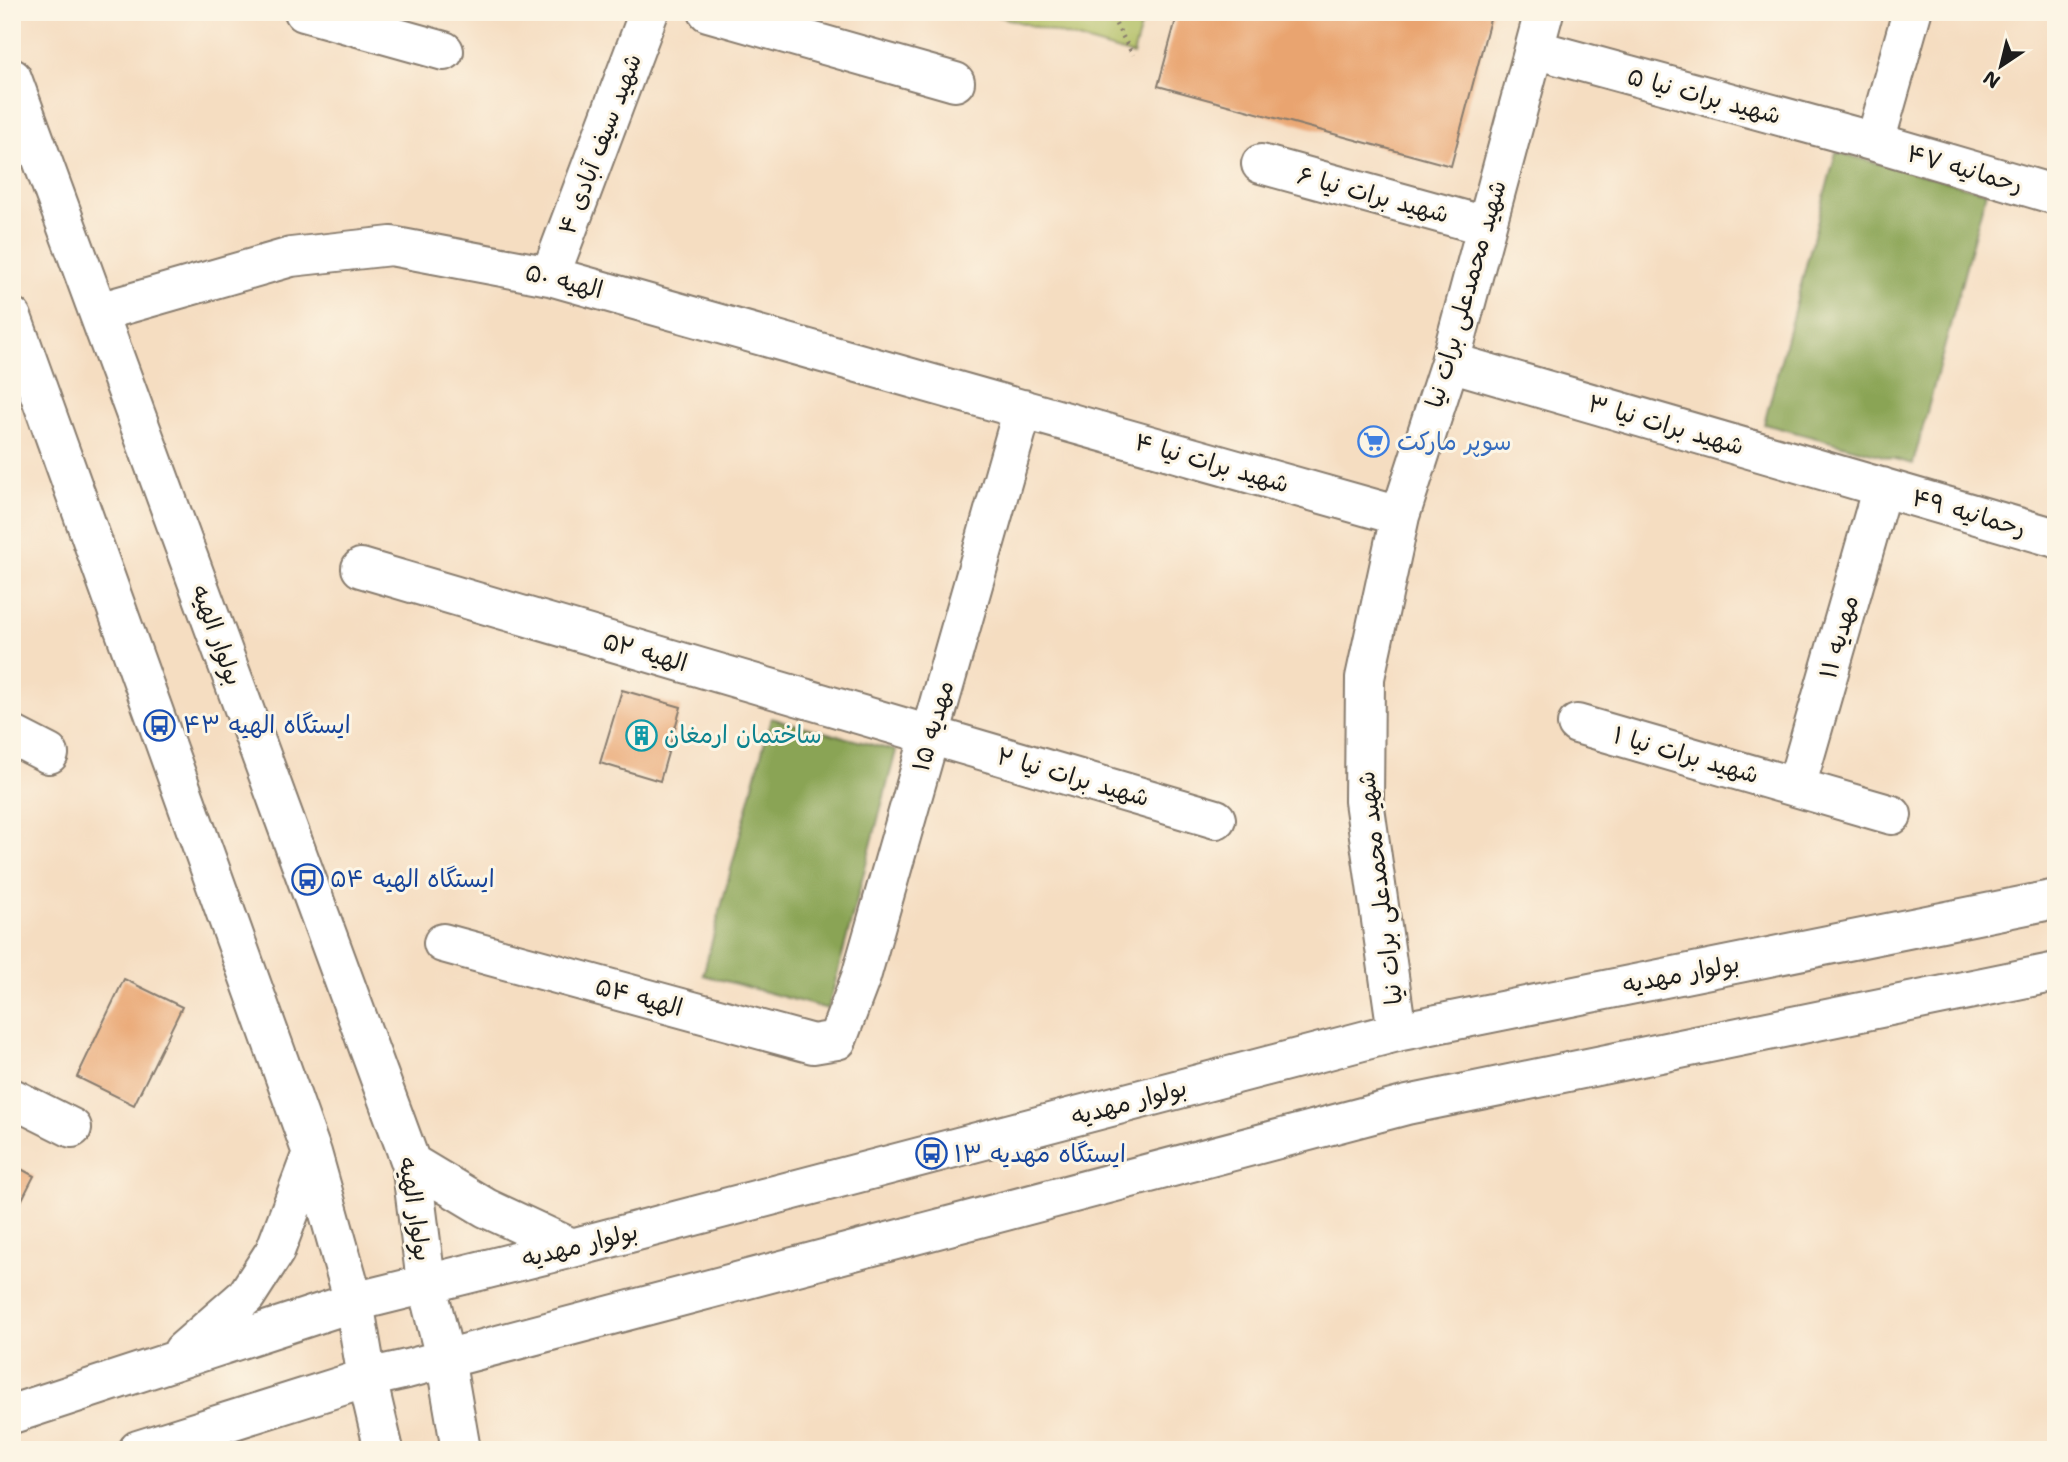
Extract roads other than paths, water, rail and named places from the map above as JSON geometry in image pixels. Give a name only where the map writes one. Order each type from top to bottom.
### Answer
[{"type":"street","points":[[303,12],[444,51]]},
{"type":"street","name":"شهید سیف آبادی ۴","points":[[550,276],[649,12]]},
{"type":"street","points":[[708,12],[955,82]]},
{"type":"street","name":"شهید محمدعلی برات نیا","points":[[1397,1032],[1364,801],[1364,678],[1399,516],[1450,362],[1544,12]]},
{"type":"street","points":[[1875,142],[1912,12]]},
{"type":"street","name":"شهید برات نیا ۵","points":[[1534,49],[1875,142]]},
{"type":"street","name":"بولوار الهیه","points":[[12,78],[411,1163],[426,1282],[445,1358],[461,1450]]},
{"type":"street","name":"رحمانیه ۴۷","points":[[1875,142],[2056,195]]},
{"type":"street","name":"شهید برات نیا ۶","points":[[1261,164],[1486,226]]},
{"type":"street","name":"الهیه ۵۰","points":[[99,312],[291,257],[391,246],[550,276],[1023,409]]},
{"type":"street","points":[[12,317],[312,1153],[354,1302],[367,1378],[384,1450]]},
{"type":"street","name":"شهید برات نیا ۳","points":[[1450,362],[1882,487]]},
{"type":"street","name":"شهید برات نیا ۴","points":[[1023,409],[1399,516]]},
{"type":"street","name":"مهدیه ۱۵","points":[[837,1040],[861,977],[1023,409]]},
{"type":"street","name":"رحمانیه ۴۹","points":[[1882,487],[2056,538]]},
{"type":"street","name":"مهدیه ۱۱","points":[[1796,787],[1882,487]]},
{"type":"street","name":"الهیه ۵۲","points":[[361,568],[930,735]]},
{"type":"street","name":"شهید برات نیا ۱","points":[[1577,724],[1892,815]]},
{"type":"street","points":[[12,735],[49,754]]},
{"type":"street","name":"شهید برات نیا ۲","points":[[930,735],[1216,819]]},
{"type":"street","name":"بولوار مهدیه","points":[[12,1414],[354,1302],[426,1282],[572,1248],[1397,1032],[2056,899]]},
{"type":"street","name":"الهیه ۵۴","points":[[443,943],[813,1044],[837,1040]]},
{"type":"street","points":[[138,1450],[367,1378],[1407,1105],[2056,972]]},
{"type":"street","points":[[12,1098],[72,1128]]},
{"type":"street","points":[[170,1363],[246,1296],[275,1251],[312,1153]]},
{"type":"street","points":[[411,1163],[485,1208],[572,1248]]},
{"type":"place","name":"سوپر مارکت","points":[[1374,442]]},
{"type":"place","name":"ایستگاه الهیه ۴۳","points":[[160,725]]},
{"type":"place","name":"ساختمان ارمغان","points":[[641,735]]},
{"type":"place","name":"ایستگاه الهیه ۵۴","points":[[307,879]]},
{"type":"place","name":"ایستگاه مهدیه ۱۳","points":[[931,1154]]}]
